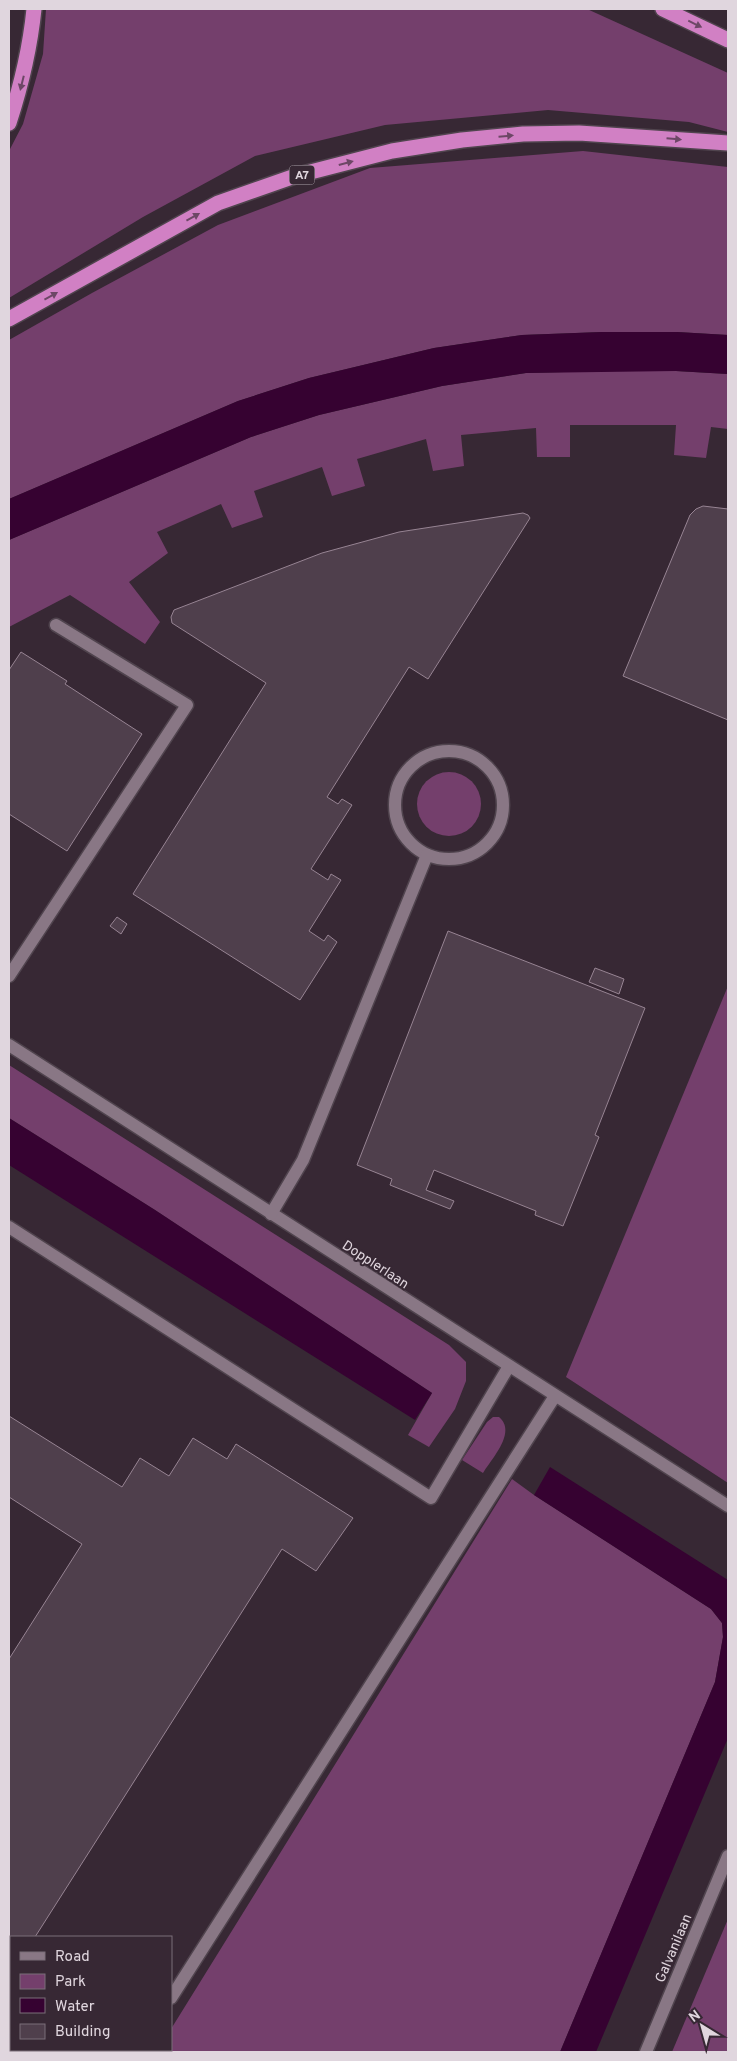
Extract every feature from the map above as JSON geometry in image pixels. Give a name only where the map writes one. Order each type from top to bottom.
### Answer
[{"type":"highway","points":[[9,124],[23,78],[31,41],[34,9]]},
{"type":"highway","points":[[663,9],[728,40]]},
{"type":"highway","name":"A7","points":[[9,319],[218,203],[295,176],[392,151],[462,140],[523,134],[579,133],[728,143]]},
{"type":"street","points":[[9,976],[188,705],[56,625]]},
{"type":"street","points":[[442,751],[462,752],[480,760],[495,774],[503,793],[503,812],[497,831],[484,847],[466,857],[446,859],[427,855],[410,843],[400,827],[395,807],[398,788],[408,770],[423,757],[442,751]]},
{"type":"street","points":[[271,1214],[303,1160],[427,855]]},
{"type":"street","name":"Dopplerlaan","points":[[9,1045],[728,1506]]},
{"type":"street","points":[[9,1226],[431,1498],[509,1366]]},
{"type":"street","points":[[172,1996],[555,1396]]},
{"type":"street","name":"Galvanilaan","points":[[646,2052],[728,1856]]},
{"type":"green space","points":[[46,9],[587,9],[728,73],[728,132],[689,122],[548,110],[385,125],[255,156],[143,217],[9,298],[9,151],[23,124],[43,54]]},
{"type":"green space","points":[[583,151],[728,167],[728,335],[677,332],[602,332],[522,335],[434,348],[309,378],[238,401],[9,499],[9,340],[218,225],[370,168]]},
{"type":"green space","points":[[676,371],[728,374],[728,429],[711,427],[706,458],[674,455],[676,425],[570,425],[570,457],[537,457],[536,428],[461,435],[464,466],[433,471],[426,439],[357,459],[365,486],[332,496],[322,467],[254,491],[263,517],[232,528],[221,504],[157,532],[168,553],[129,582],[160,622],[145,644],[70,595],[9,627],[9,540],[251,437],[319,415],[442,386],[526,373]]},
{"type":"green space","points":[[449,772],[467,778],[475,786],[481,804],[475,822],[467,830],[449,836],[431,830],[423,822],[417,804],[423,786],[431,778]]},
{"type":"green space","points":[[728,986],[728,1483],[566,1377]]},
{"type":"green space","points":[[9,1065],[449,1345],[466,1362],[466,1381],[455,1409],[429,1447],[408,1435],[432,1393],[155,1210],[9,1118]]},
{"type":"green space","points":[[493,1417],[499,1417],[504,1423],[504,1437],[497,1453],[483,1473],[462,1460],[487,1422]]},
{"type":"green space","points":[[512,1479],[711,1609],[722,1623],[723,1637],[715,1682],[560,2052],[157,2052],[172,2051],[172,2027]]},
{"type":"green space","points":[[728,1919],[728,2052],[672,2052]]},
{"type":"water","points":[[677,332],[728,335],[728,374],[676,371],[526,373],[442,386],[319,415],[251,437],[9,540],[9,499],[238,401],[309,378],[434,348],[522,335]]},
{"type":"water","points":[[9,1118],[155,1210],[432,1393],[415,1420],[9,1165]]},
{"type":"water","points":[[550,1467],[728,1580],[728,1738],[596,2052],[560,2052],[715,1682],[723,1637],[722,1623],[711,1609],[534,1495]]},
{"type":"building","points":[[703,506],[728,509],[728,720],[623,676],[690,515],[696,509]]},
{"type":"building","points":[[523,513],[530,518],[428,679],[409,667],[327,797],[338,804],[342,799],[352,805],[311,869],[328,880],[331,874],[341,880],[309,931],[324,941],[328,935],[337,942],[300,1000],[133,894],[266,683],[172,623],[171,617],[174,610],[322,553],[399,532]]},
{"type":"building","points":[[21,652],[67,681],[65,684],[142,734],[67,851],[9,814],[9,670]]},
{"type":"building","points":[[117,917],[127,924],[121,934],[110,926]]},
{"type":"building","points":[[448,931],[645,1008],[595,1135],[599,1137],[563,1226],[535,1215],[536,1211],[434,1170],[426,1190],[454,1201],[450,1209],[390,1185],[392,1179],[357,1165]]},
{"type":"building","points":[[595,968],[624,979],[619,994],[589,982]]},
{"type":"building","points":[[9,1416],[122,1487],[140,1458],[169,1476],[193,1438],[227,1459],[236,1444],[353,1518],[316,1571],[282,1549],[36,1936],[10,1936],[9,1978],[9,1659],[82,1544],[9,1497]]}]
